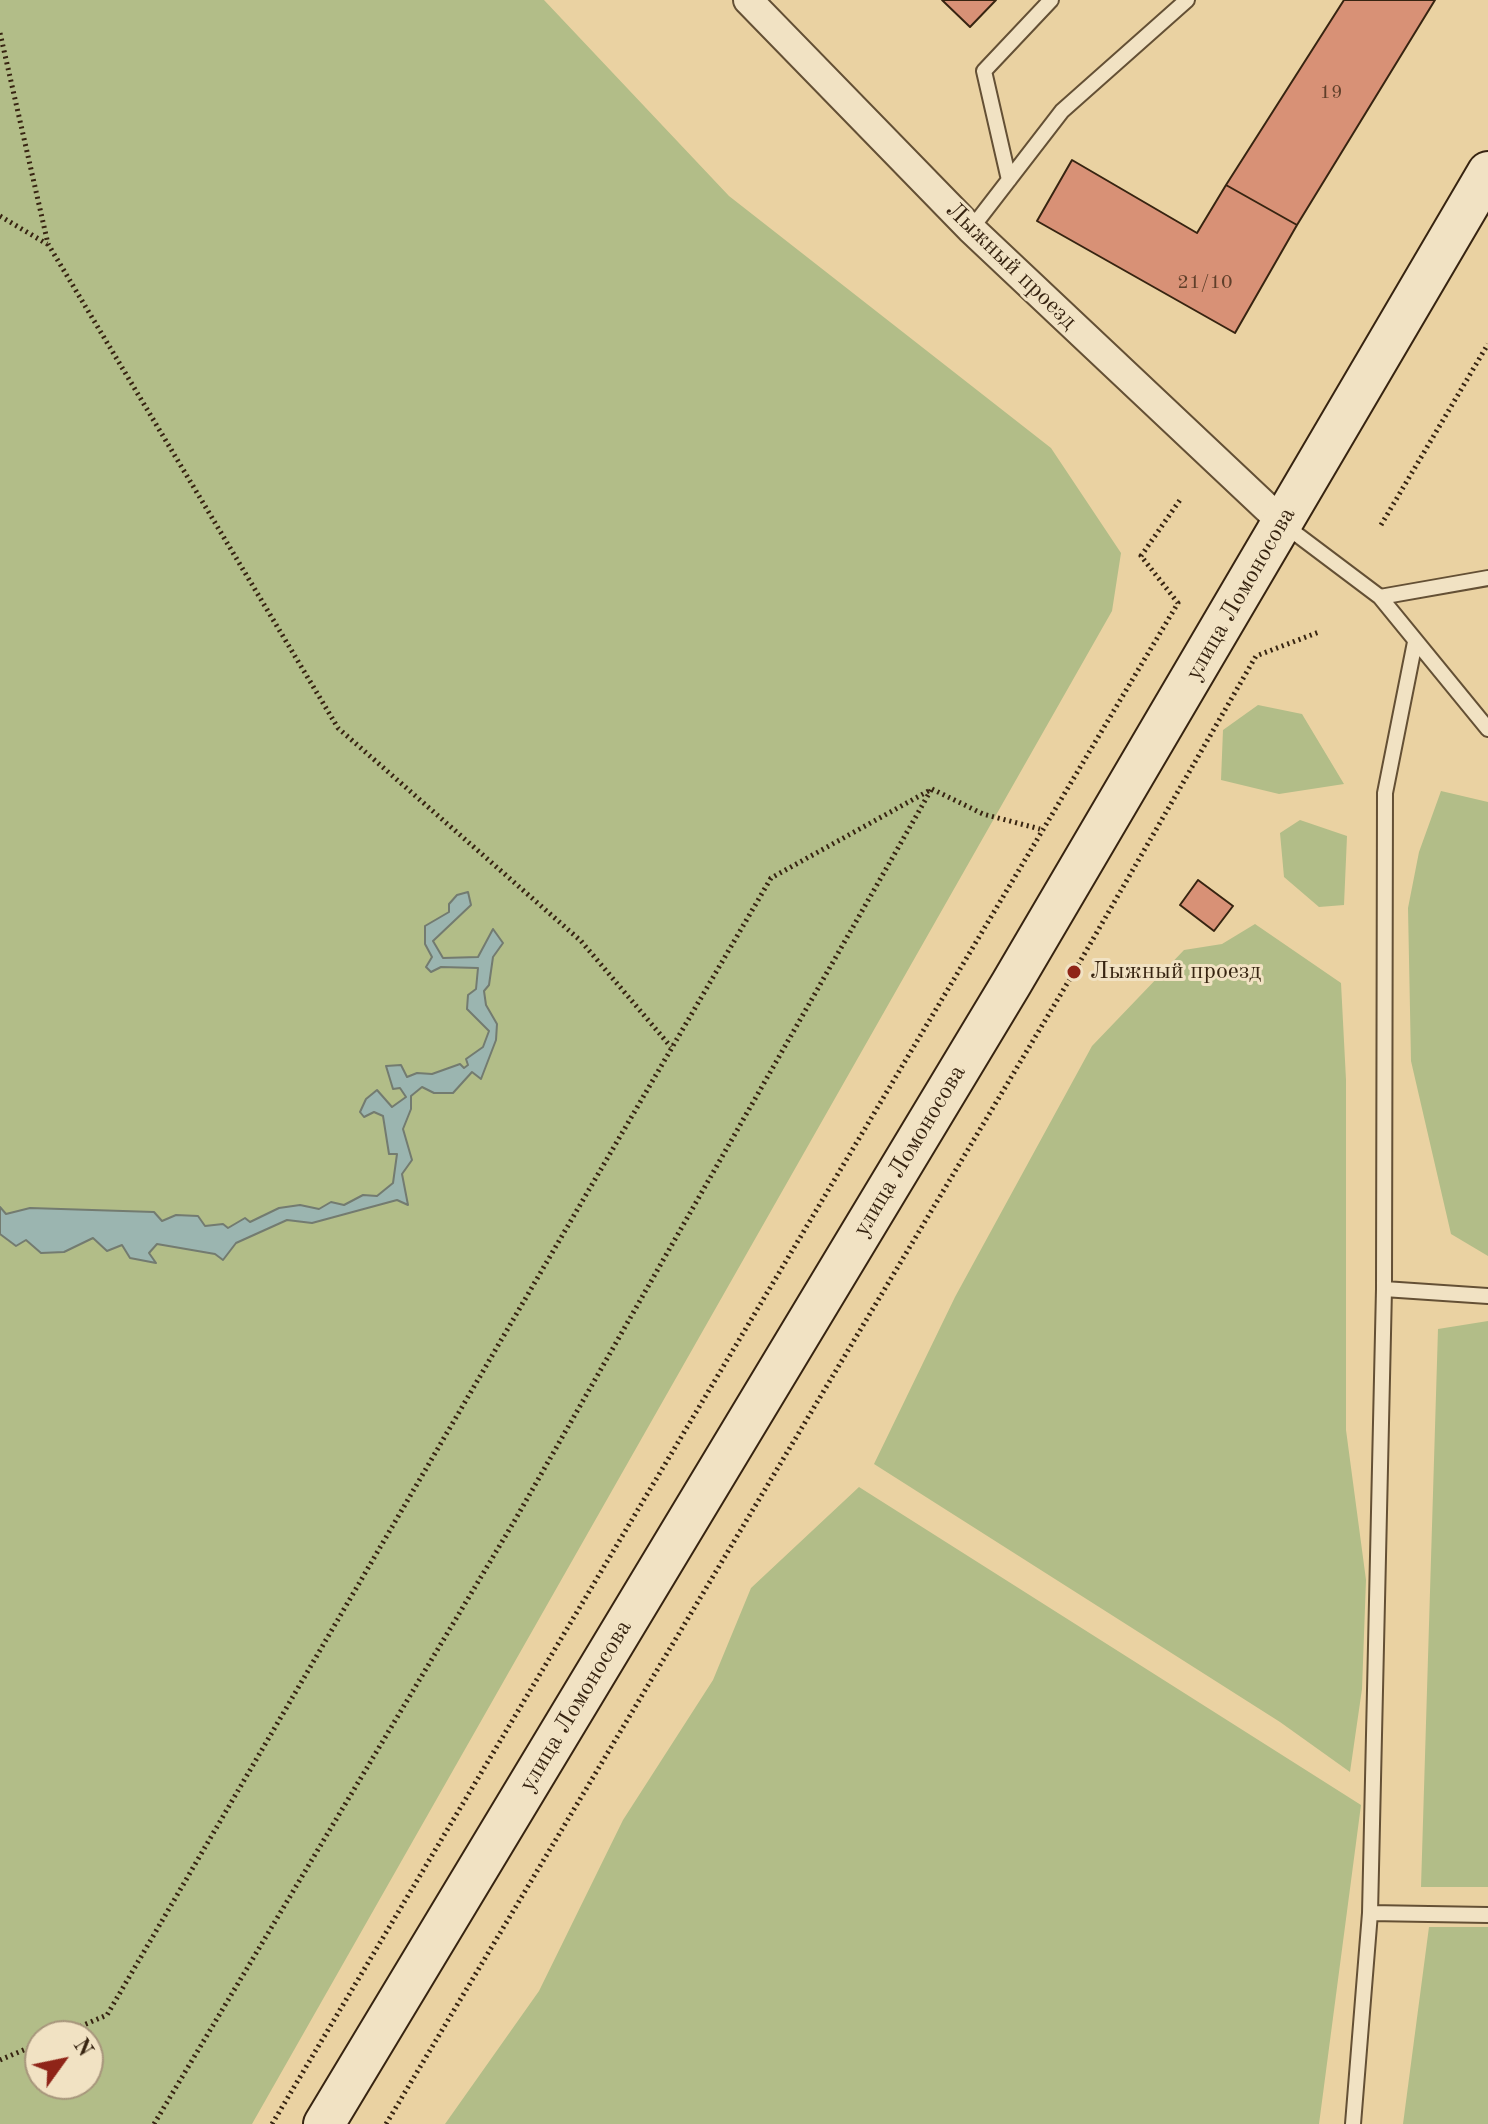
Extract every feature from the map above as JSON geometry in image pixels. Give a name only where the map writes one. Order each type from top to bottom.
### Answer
[{"type":"street","name":"Лыжный проезд","points":[[748,0],[971,229],[1283,523]]},
{"type":"street","name":"улица Ломоносова","points":[[324,2124],[1011,984],[1488,172]]},
{"type":"lane","points":[[1009,180],[984,71],[1051,0]]},
{"type":"lane","points":[[971,229],[1062,111],[1187,0]]},
{"type":"lane","points":[[1283,523],[1380,597],[1488,729]]},
{"type":"lane","points":[[1380,597],[1488,578]]},
{"type":"lane","points":[[1353,2124],[1370,1913],[1384,1289],[1385,793],[1415,642]]},
{"type":"lane","points":[[1384,1289],[1488,1296]]},
{"type":"lane","points":[[1370,1913],[1488,1915]]},
{"type":"path","points":[[0,33],[48,244],[338,728],[581,941],[671,1047]]},
{"type":"path","points":[[0,216],[48,244]]},
{"type":"path","points":[[1381,525],[1488,344]]},
{"type":"path","points":[[272,2124],[1040,829],[1178,603],[1141,556],[1182,497]]},
{"type":"path","points":[[386,2124],[1074,972],[1256,656],[1319,632]]},
{"type":"path","points":[[95,2020],[107,2015],[771,878],[932,789]]},
{"type":"path","points":[[932,789],[983,814],[1040,829]]},
{"type":"path","points":[[154,2124],[515,1520],[932,789]]},
{"type":"path","points":[[0,2060],[24,2050]]},
{"type":"green space","points":[[0,0],[544,0],[729,196],[1051,448],[1121,553],[1112,611],[252,2124],[0,2124],[0,1234],[15,1246],[25,1240],[64,1252],[93,1238],[122,1245],[155,1262],[149,1253],[157,1244],[215,1254],[223,1259],[236,1243],[272,1224],[287,1219],[312,1223],[397,1200],[402,1174],[412,1160],[403,1129],[411,1109],[411,1096],[422,1086],[434,1093],[453,1093],[472,1072],[481,1078],[497,1025],[485,1005],[484,991],[489,985],[493,957],[443,958],[433,941],[471,905],[449,912],[425,944],[432,957],[426,968],[431,972],[441,967],[478,968],[476,989],[482,1021],[489,1031],[483,1047],[466,1059],[468,1065],[463,1069],[460,1064],[432,1074],[417,1073],[407,1078],[387,1066],[393,1089],[400,1088],[406,1097],[393,1107],[377,1090],[374,1112],[383,1116],[390,1144],[398,1154],[393,1183],[377,1196],[363,1195],[344,1205],[319,1209],[300,1205],[250,1222],[245,1218],[228,1229],[222,1224],[205,1226],[162,1222],[153,1212],[30,1208],[6,1215],[0,1207]]},
{"type":"green space","points":[[1258,705],[1302,714],[1344,784],[1279,794],[1221,780],[1223,730]]},
{"type":"green space","points":[[1441,791],[1488,802],[1488,1256],[1451,1234],[1411,1061],[1408,908],[1419,852]]},
{"type":"green space","points":[[1300,820],[1347,836],[1344,905],[1319,907],[1284,877],[1280,833]]},
{"type":"green space","points":[[1255,924],[1341,983],[1346,1080],[1346,1430],[1366,1580],[1362,1689],[1350,1772],[1280,1722],[874,1464],[955,1297],[1092,1046],[1184,950],[1222,944]]},
{"type":"green space","points":[[1488,1321],[1488,1887],[1421,1887],[1438,1329]]},
{"type":"green space","points":[[859,1487],[1361,1805],[1319,2124],[445,2124],[539,1991],[623,1820],[713,1680],[751,1588]]},
{"type":"green space","points":[[1429,1927],[1488,1927],[1488,2124],[1403,2124]]},
{"type":"water","points":[[468,892],[471,905],[433,941],[443,958],[478,957],[493,929],[503,943],[493,957],[489,985],[484,991],[486,1005],[497,1024],[496,1040],[481,1079],[472,1072],[453,1093],[434,1093],[422,1087],[411,1096],[411,1109],[403,1129],[412,1160],[402,1174],[408,1205],[397,1200],[312,1223],[287,1220],[236,1243],[223,1260],[215,1254],[157,1244],[149,1253],[156,1263],[130,1258],[122,1245],[107,1251],[93,1238],[64,1252],[41,1253],[26,1240],[16,1246],[0,1234],[0,1207],[6,1214],[30,1208],[154,1212],[162,1221],[176,1215],[198,1216],[205,1226],[223,1224],[228,1228],[245,1218],[250,1222],[279,1208],[300,1205],[319,1209],[331,1202],[344,1205],[363,1195],[377,1196],[393,1183],[397,1154],[389,1154],[383,1116],[374,1112],[364,1117],[360,1112],[366,1099],[377,1090],[392,1107],[406,1097],[400,1088],[393,1089],[386,1066],[401,1065],[407,1077],[417,1073],[432,1074],[460,1064],[464,1068],[468,1065],[466,1059],[483,1047],[489,1031],[467,1009],[468,995],[476,989],[478,968],[441,967],[431,972],[426,967],[432,957],[425,944],[425,926],[449,912],[449,904],[457,895]]},
{"type":"building","points":[[942,0],[996,0],[970,27]]},
{"type":"building","points":[[1344,0],[1435,0],[1297,225],[1226,185]]},
{"type":"building","points":[[1072,160],[1197,233],[1226,185],[1297,225],[1235,333],[1037,221]]},
{"type":"building","points":[[1198,880],[1233,906],[1214,931],[1180,905]]},
{"type":"place","name":"Лыжный проезд","points":[[1074,972]]}]
